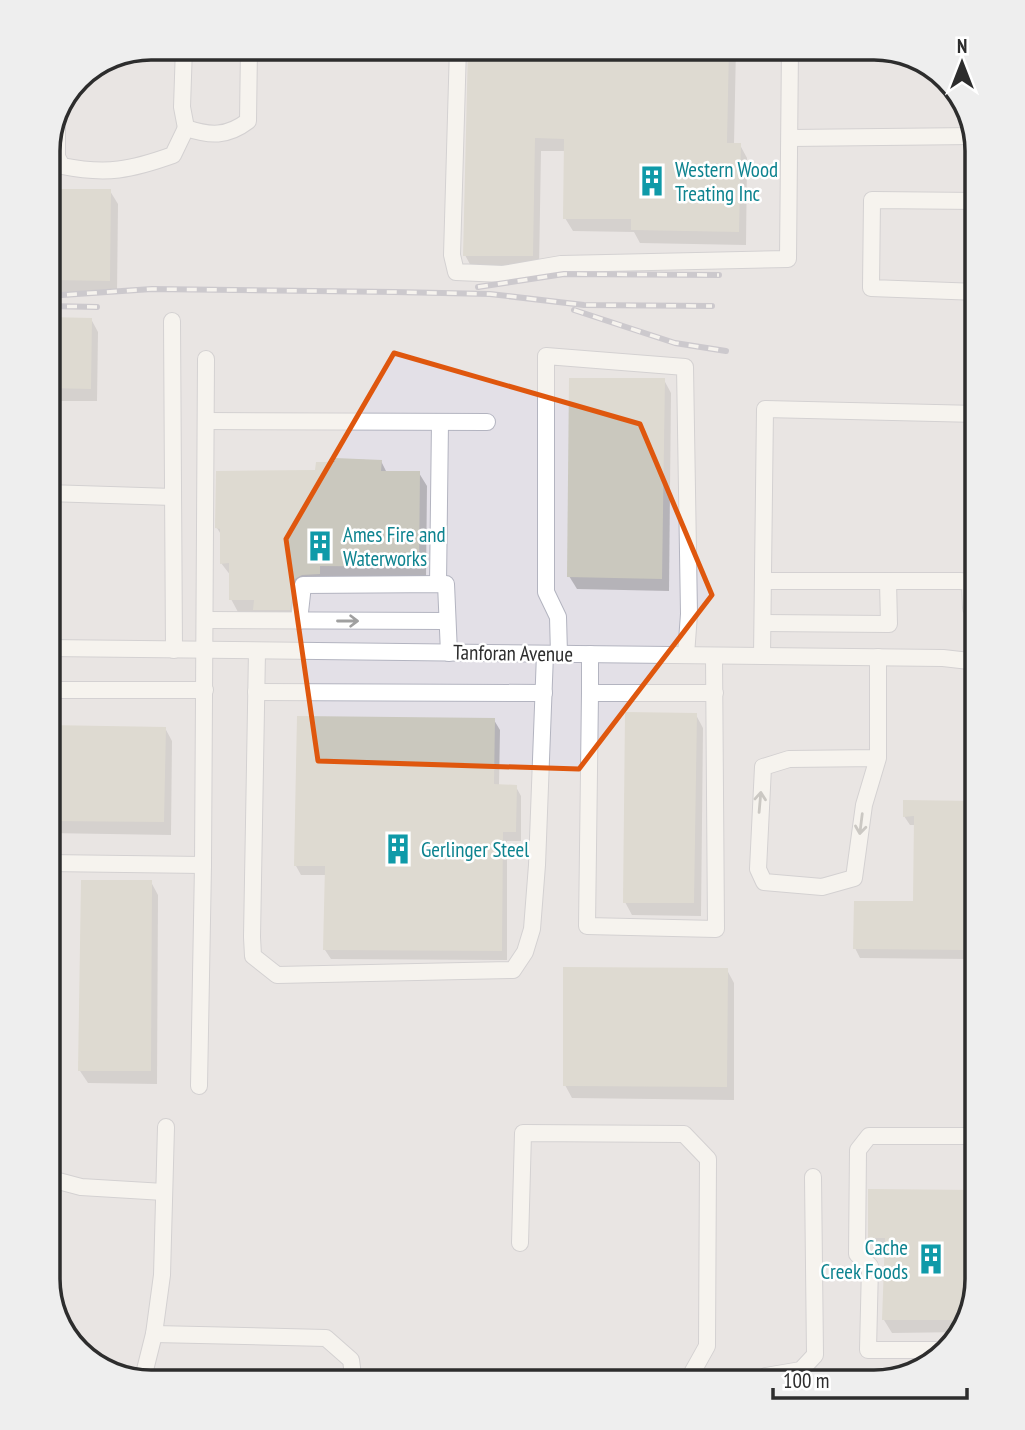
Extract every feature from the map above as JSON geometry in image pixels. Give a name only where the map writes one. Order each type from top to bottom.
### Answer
[{"type":"street","points":[[60,162],[62,166],[86,171],[132,170],[173,155],[186,128],[182,107],[184,60]]},
{"type":"street","points":[[186,128],[209,135],[234,132],[248,121],[249,60]]},
{"type":"street","points":[[458,60],[452,255],[456,272],[462,274],[503,274],[561,264],[788,259],[790,60]]},
{"type":"street","points":[[790,138],[964,136]]},
{"type":"street","points":[[965,201],[872,200],[870,288],[965,292]]},
{"type":"street","points":[[172,321],[174,650]]},
{"type":"street","points":[[257,651],[253,956],[277,975],[513,970],[525,952],[531,929],[537,865],[544,693],[558,617],[547,592],[546,356],[685,366],[689,614],[686,655]]},
{"type":"street","points":[[199,1086],[206,650],[206,359]]},
{"type":"street","points":[[762,656],[765,409],[965,414]]},
{"type":"street","points":[[206,421],[487,422]]},
{"type":"street","points":[[438,584],[440,422]]},
{"type":"street","points":[[60,493],[173,497]]},
{"type":"street","points":[[763,581],[965,582]]},
{"type":"street","points":[[763,623],[889,624],[888,581]]},
{"type":"street","points":[[299,621],[303,586],[446,584],[449,653]]},
{"type":"street","points":[[206,621],[446,621]]},
{"type":"street","name":"Tanforan Avenue","points":[[60,648],[878,657],[965,661]]},
{"type":"street","points":[[590,654],[587,926],[716,929],[715,656]]},
{"type":"street","points":[[878,657],[878,758],[864,805],[854,878],[822,887],[764,882],[758,869],[763,768],[789,759],[878,758]]},
{"type":"street","points":[[60,690],[205,690]]},
{"type":"street","points":[[256,692],[544,693]]},
{"type":"street","points":[[590,693],[715,693]]},
{"type":"street","points":[[60,863],[203,865]]},
{"type":"street","points":[[145,1370],[154,1334],[162,1275],[166,1127]]},
{"type":"street","points":[[520,1244],[523,1133],[684,1134],[708,1158],[707,1346],[694,1370]]},
{"type":"street","points":[[932,1350],[868,1350],[870,1266],[857,1254],[859,1150],[869,1136],[965,1136]]},
{"type":"street","points":[[801,1370],[815,1355],[813,1177]]},
{"type":"street","points":[[60,1181],[81,1187],[164,1192]]},
{"type":"street","points":[[154,1334],[326,1338],[351,1360],[352,1370]]},
{"type":"highlighted area","points":[[394,353],[640,424],[712,595],[579,769],[318,761],[286,539]]},
{"type":"shaded area","points":[[138,60],[881,60],[904,64],[927,77],[927,98],[949,98],[959,115],[965,138],[965,1292],[959,1315],[947,1335],[930,1352],[910,1364],[887,1370],[144,1370],[121,1366],[100,1355],[82,1340],[72,1325],[66,1315],[60,1292],[60,144],[69,110],[78,95],[90,82],[121,64]]},
{"type":"building","name":"Western Wood Treating Inc","points":[[468,60],[729,60],[727,143],[741,143],[739,232],[631,230],[631,219],[563,219],[564,139],[535,138],[533,256],[463,256]]},
{"type":"building","points":[[60,189],[111,189],[110,281],[60,280]]},
{"type":"building","points":[[60,317],[92,318],[91,389],[60,388]]},
{"type":"building","points":[[569,378],[665,378],[662,579],[567,577]]},
{"type":"building","name":"Ames Fire and Waterworks","points":[[335,458],[382,460],[381,471],[420,471],[419,567],[320,566],[320,574],[302,575],[295,579],[290,610],[253,610],[254,600],[229,600],[229,563],[220,564],[220,529],[215,528],[216,471],[315,470],[316,462],[335,462]]},
{"type":"building","points":[[625,712],[697,713],[694,903],[623,903]]},
{"type":"building","name":"Gerlinger Steel","points":[[297,716],[495,718],[494,784],[517,785],[516,832],[503,832],[502,951],[323,950],[325,866],[294,866]]},
{"type":"building","points":[[60,725],[166,727],[164,822],[60,821]]},
{"type":"building","points":[[903,800],[965,801],[965,950],[853,949],[854,901],[913,901],[914,816],[903,817]]},
{"type":"building","points":[[81,880],[152,880],[151,1071],[78,1071]]},
{"type":"building","points":[[563,967],[728,968],[727,1087],[563,1086]]},
{"type":"building","name":"Cache Creek Foods","points":[[868,1189],[965,1190],[965,1292],[956,1320],[882,1320],[885,1238],[868,1238]]},
{"type":"railway","points":[[478,287],[564,274],[719,275]]},
{"type":"railway","points":[[60,295],[152,289],[394,292],[490,294],[584,305],[712,306]]},
{"type":"railway","points":[[60,306],[97,307]]},
{"type":"railway","points":[[574,310],[675,343],[726,351]]},
{"type":"place","name":"Western Wood Treating Inc","points":[[652,181]]},
{"type":"place","name":"Ames Fire and Waterworks","points":[[320,546]]},
{"type":"place","name":"Gerlinger Steel","points":[[398,849]]},
{"type":"place","name":"Cache Creek Foods","points":[[931,1259]]}]
